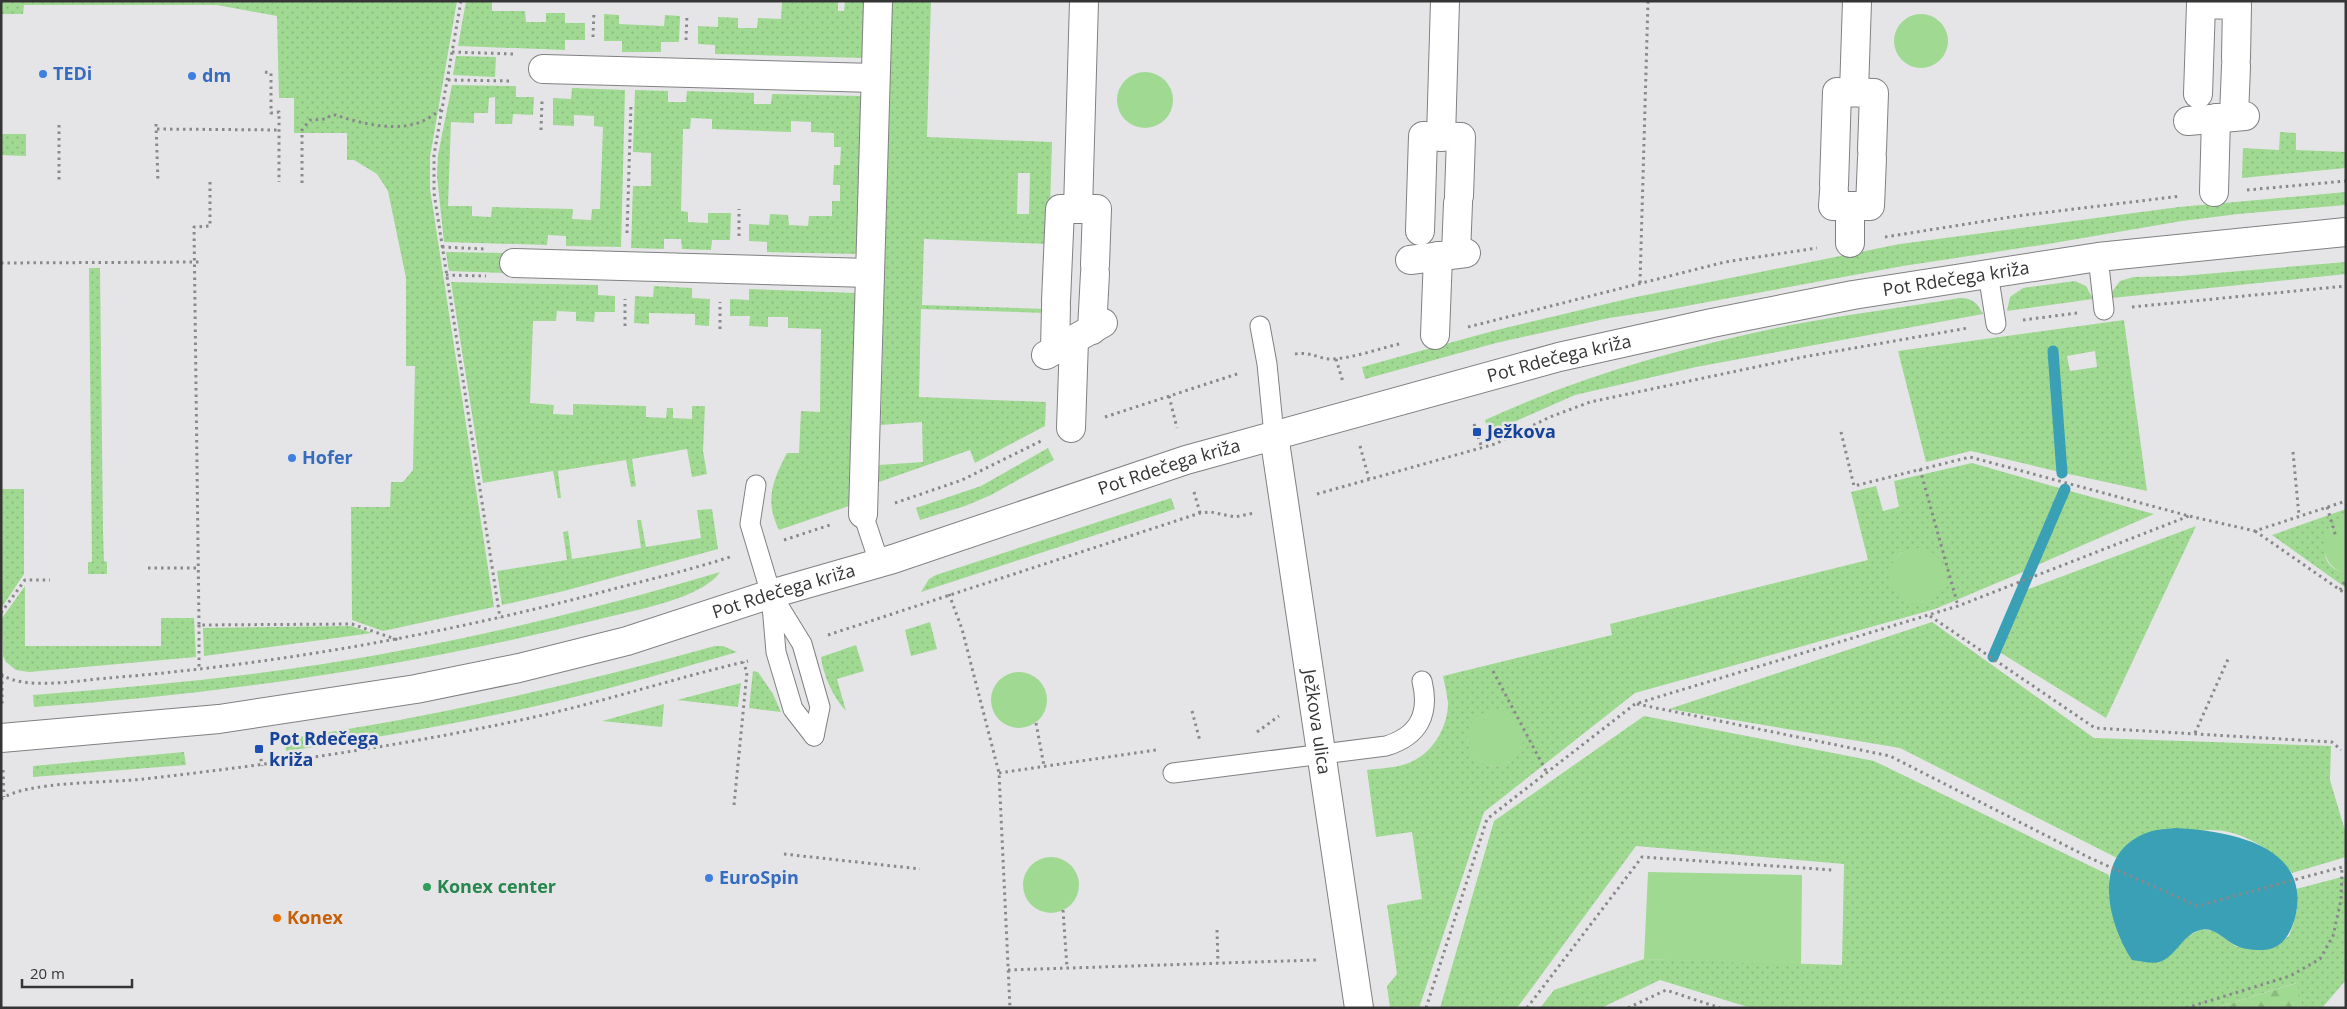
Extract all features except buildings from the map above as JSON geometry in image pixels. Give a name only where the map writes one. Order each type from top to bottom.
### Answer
[{"type":"street","points":[[863,514],[878,1]]},
{"type":"street","points":[[1078,209],[1084,1]]},
{"type":"street","points":[[1441,137],[1445,1]]},
{"type":"street","points":[[1854,92],[1857,1]]},
{"type":"street","points":[[2211,112],[2236,62],[2237,5],[2201,4],[2211,112],[2214,192]]},
{"type":"street","points":[[543,69],[876,78]]},
{"type":"street","points":[[1839,195],[1870,206],[1874,93],[1836,92],[1839,195],[1850,243]]},
{"type":"street","points":[[1433,250],[1458,199],[1461,137],[1423,136],[1433,250],[1435,335]]},
{"type":"street","points":[[1071,428],[1074,340],[1095,269],[1096,209],[1060,209],[1056,304],[1074,340]]},
{"type":"street","name":"Pot Rdečega križa","points":[[1,738],[219,719],[416,689],[518,668],[627,641],[771,594],[879,562],[1186,460],[1567,355],[1712,322],[1988,273],[2098,257],[2346,232]]},
{"type":"street","points":[[514,263],[870,273]]},
{"type":"street","name":"Ježkova ulica","points":[[1274,435],[1359,1008]]},
{"type":"lane","points":[[2098,257],[2104,310]]},
{"type":"lane","points":[[1988,273],[1996,324]]},
{"type":"lane","points":[[1260,326],[1267,364],[1274,435]]},
{"type":"lane","points":[[756,485],[750,524],[771,594],[776,652],[793,709],[814,736],[820,707],[802,644],[771,594]]},
{"type":"lane","points":[[863,514],[879,562]]},
{"type":"lane","points":[[1173,772],[1321,752],[1386,746],[1399,742],[1412,733],[1420,722],[1425,708],[1425,694],[1422,681]]},
{"type":"path","points":[[462,1],[434,155],[434,193],[500,618]]},
{"type":"path","points":[[1640,283],[1648,1]]},
{"type":"path","points":[[452,52],[544,55],[543,69]]},
{"type":"path","points":[[626,266],[632,71]]},
{"type":"path","points":[[264,72],[271,73],[271,112],[278,112],[279,182]]},
{"type":"path","points":[[448,80],[514,82]]},
{"type":"path","points":[[302,182],[302,130],[310,120],[326,119],[331,115],[336,115],[369,124],[397,126],[424,120],[442,109]]},
{"type":"path","points":[[156,124],[158,182]]},
{"type":"path","points":[[59,125],[59,181]]},
{"type":"path","points":[[157,129],[279,130]]},
{"type":"path","points":[[1289,355],[1312,353],[1321,358],[1336,359],[1726,262],[2017,216],[2214,192],[2346,181]]},
{"type":"path","points":[[199,669],[194,227],[210,226],[210,182]]},
{"type":"path","points":[[1,263],[200,262]]},
{"type":"path","points":[[1311,495],[1495,444],[1567,410],[1590,402],[1803,356],[1996,324],[2104,310],[2346,286]]},
{"type":"path","points":[[1336,359],[1343,383]]},
{"type":"path","points":[[788,539],[962,480],[1071,428],[1244,371]]},
{"type":"path","points":[[1169,396],[1175,420]]},
{"type":"path","points":[[1474,424],[1482,448]]},
{"type":"path","points":[[1841,432],[1854,486],[1970,457],[2189,516],[2255,531],[2346,594]]},
{"type":"path","points":[[2292,452],[2299,516]]},
{"type":"path","points":[[1363,456],[1369,479]]},
{"type":"path","points":[[1920,469],[1958,606]]},
{"type":"path","points":[[1194,490],[1200,513]]},
{"type":"path","points":[[2255,531],[2346,501]]},
{"type":"path","points":[[2328,507],[2336,537]]},
{"type":"path","points":[[825,636],[1200,513],[1211,512],[1229,516],[1241,516],[1259,512]]},
{"type":"path","points":[[1426,1008],[1487,819],[1635,704],[1930,616],[2189,516]]},
{"type":"path","points":[[2,674],[9,680],[29,683],[114,678],[199,669],[399,640],[500,618],[728,558]]},
{"type":"path","points":[[148,568],[198,568]]},
{"type":"path","points":[[1,613],[25,580],[50,580]]},
{"type":"path","points":[[2340,590],[2346,580]]},
{"type":"path","points":[[949,594],[962,630],[999,773],[1010,1008]]},
{"type":"path","points":[[1930,616],[2095,728],[2332,742],[2341,750]]},
{"type":"path","points":[[198,625],[352,624],[399,640]]},
{"type":"path","points":[[2195,733],[2229,656]]},
{"type":"path","points":[[3,776],[2,798],[36,787],[128,781],[262,766],[396,745],[531,718],[748,661]]},
{"type":"path","points":[[734,805],[747,672],[742,662]]},
{"type":"path","points":[[1493,671],[1547,773]]},
{"type":"path","points":[[2,674],[2,696]]},
{"type":"path","points":[[1635,704],[1890,756],[2107,866],[2197,906],[2344,866],[2341,900],[2333,936],[2320,959],[2290,976],[2186,1008]]},
{"type":"path","points":[[1191,745],[1201,744],[1192,711]]},
{"type":"path","points":[[1253,734],[1279,716]]},
{"type":"path","points":[[1036,723],[1044,766]]},
{"type":"path","points":[[258,742],[262,766]]},
{"type":"path","points":[[999,773],[1162,749]]},
{"type":"path","points":[[784,854],[920,869]]},
{"type":"path","points":[[1526,1008],[1642,857],[1833,870]]},
{"type":"path","points":[[1064,910],[1067,968]]},
{"type":"path","points":[[1217,930],[1218,963]]},
{"type":"path","points":[[1008,970],[1316,960]]},
{"type":"path","points":[[1628,1008],[1666,990],[1720,1008]]},
{"type":"green space","points":[[1,1],[457,1],[430,157],[430,189],[494,607],[383,631],[352,620],[351,507],[390,507],[391,482],[403,482],[413,470],[415,366],[406,366],[406,278],[388,191],[377,174],[354,160],[347,160],[347,133],[294,133],[294,98],[279,98],[277,16],[217,5],[24,5],[23,14],[1,14]]},
{"type":"green space","points":[[466,1],[492,1],[492,11],[525,11],[526,22],[546,22],[546,13],[565,13],[565,23],[585,23],[585,40],[565,40],[565,50],[458,46]]},
{"type":"green space","points":[[782,1],[838,1],[838,11],[844,11],[845,1],[864,1],[863,58],[715,54],[715,45],[698,44],[698,26],[718,27],[718,17],[738,18],[738,28],[757,28],[758,18],[781,19]]},
{"type":"green space","points":[[891,1],[931,1],[927,137],[1052,142],[1049,244],[924,239],[922,305],[1047,309],[1047,313],[921,309],[919,397],[1046,402],[1045,426],[975,463],[970,450],[879,482],[879,465],[923,462],[922,422],[881,425]],"holes":[[[1018,173],[1030,173],[1029,214],[1017,214]]]},
{"type":"green space","points":[[604,14],[619,15],[619,24],[664,26],[665,15],[680,16],[679,42],[661,42],[661,52],[622,52],[622,41],[604,41]]},
{"type":"green space","points":[[1916,14],[1926,14],[1940,22],[1946,31],[1948,41],[1946,51],[1940,60],[1926,68],[1916,68],[1906,63],[1899,56],[1894,46],[1894,36],[1899,26],[1906,19]]},
{"type":"green space","points":[[456,56],[496,57],[495,77],[453,75]]},
{"type":"green space","points":[[1145,72],[1160,77],[1168,85],[1173,100],[1168,115],[1160,123],[1145,128],[1130,123],[1122,115],[1117,100],[1122,85],[1130,77]]},
{"type":"green space","points":[[452,85],[516,86],[516,97],[534,97],[533,115],[513,114],[512,124],[495,124],[495,97],[489,98],[488,113],[474,113],[474,123],[451,122],[448,206],[472,206],[472,216],[491,217],[492,207],[573,209],[572,219],[591,220],[592,209],[600,209],[603,127],[594,126],[594,116],[574,115],[574,126],[553,125],[553,98],[571,99],[572,88],[625,90],[621,247],[566,246],[566,236],[548,235],[547,245],[444,242],[437,176],[438,155]]},
{"type":"green space","points":[[635,90],[668,91],[668,102],[686,102],[687,91],[754,93],[754,104],[771,104],[772,94],[861,96],[857,254],[767,252],[767,242],[749,241],[749,224],[769,225],[770,214],[788,215],[789,225],[808,226],[809,216],[832,216],[832,201],[840,201],[840,185],[833,185],[834,165],[840,165],[841,147],[834,147],[834,133],[811,132],[811,122],[791,121],[791,132],[712,129],[712,119],[691,118],[690,129],[683,129],[681,211],[688,212],[688,222],[708,223],[708,213],[731,213],[730,240],[712,240],[711,250],[682,249],[681,239],[664,239],[664,249],[631,248],[633,186],[651,186],[651,153],[633,152]]},
{"type":"green space","points":[[2280,132],[2296,133],[2296,150],[2346,152],[2346,168],[2242,178],[2243,148],[2279,150]]},
{"type":"green space","points":[[1,134],[26,134],[26,156],[1,155]]},
{"type":"green space","points":[[2346,192],[2346,205],[2238,214],[2182,221],[1903,266],[1675,308],[1609,318],[1496,343],[1365,379],[1362,367],[1493,331],[1631,298],[1900,244],[2179,207]]},
{"type":"green space","points":[[446,252],[505,253],[505,273],[449,271]]},
{"type":"green space","points":[[2346,262],[2346,274],[2112,298],[2112,292],[2120,281],[2134,277],[2181,276]]},
{"type":"green space","points":[[89,268],[100,268],[103,532],[104,561],[107,562],[107,574],[88,574],[88,562],[92,562]]},
{"type":"green space","points":[[2075,281],[2086,286],[2093,299],[2007,311],[2010,297],[2023,288]]},
{"type":"green space","points":[[451,282],[598,285],[598,295],[615,296],[615,312],[595,312],[594,322],[576,321],[576,312],[557,311],[556,321],[533,321],[530,403],[554,405],[553,414],[573,415],[573,404],[646,406],[646,417],[666,418],[667,408],[673,408],[673,418],[692,419],[692,406],[705,406],[703,451],[707,474],[692,477],[687,449],[632,459],[636,486],[631,487],[626,460],[558,471],[561,498],[558,498],[553,471],[483,483]]},
{"type":"green space","points":[[654,286],[692,288],[692,298],[710,299],[709,326],[695,325],[695,314],[649,313],[649,324],[634,323],[635,296],[653,297]]},
{"type":"green space","points":[[749,289],[856,293],[849,506],[779,530],[774,519],[771,500],[774,481],[787,453],[799,453],[801,411],[820,412],[821,329],[788,328],[788,317],[768,317],[768,327],[749,326],[750,316],[730,316],[730,299],[749,300]]},
{"type":"green space","points":[[1960,298],[1974,302],[1983,314],[1696,367],[1575,395],[1489,433],[1485,420],[1599,375],[1677,352],[1796,324]]},
{"type":"green space","points":[[2124,320],[2147,491],[2064,473],[2054,349],[2051,349],[2060,472],[1971,451],[1926,462],[1898,351]],"holes":[[[2095,351],[2097,367],[2070,371],[2067,356]]]},
{"type":"green space","points":[[1048,448],[1054,460],[991,495],[965,506],[920,520],[916,508],[981,486]]},
{"type":"green space","points":[[1972,463],[2063,489],[2030,569],[1935,609],[1635,693],[1484,812],[1419,1008],[1390,1008],[1387,986],[1397,974],[1387,905],[1422,899],[1412,832],[1376,837],[1367,770],[1408,763],[1421,757],[1433,744],[1442,729],[1447,712],[1448,703],[1443,676],[1612,635],[1610,624],[1868,560],[1851,492],[1876,486],[1883,511],[1899,507],[1894,481]],"holes":[[[1902,552],[1945,575],[1941,589],[1898,596],[1894,591],[1890,573],[1897,556]],[[1494,711],[1505,714],[1513,719],[1520,728],[1523,738],[1509,762],[1495,766],[1488,765],[1477,759],[1472,753],[1467,739],[1487,712]]]},
{"type":"green space","points":[[1,489],[24,489],[24,574],[2,607]]},
{"type":"green space","points":[[2066,490],[2154,514],[2035,566]]},
{"type":"green space","points":[[1171,498],[1175,509],[921,592],[929,579],[936,575]]},
{"type":"green space","points":[[712,509],[718,549],[564,591],[502,605],[497,571],[567,560],[563,532],[568,531],[572,559],[641,548],[637,520],[641,520],[646,547],[701,538],[697,510]]},
{"type":"green space","points":[[2346,509],[2346,520],[2331,528],[2326,543],[2325,556],[2331,566],[2346,574],[2346,588],[2272,535]]},
{"type":"green space","points":[[2346,520],[2346,574],[2336,570],[2330,563],[2324,547],[2330,531],[2336,524]]},
{"type":"green space","points":[[2196,526],[2106,718],[2001,653],[2026,590]]},
{"type":"green space","points":[[1917,548],[1928,550],[1937,556],[1943,565],[1945,576],[1943,587],[1937,596],[1928,602],[1917,604],[1906,602],[1897,596],[1891,587],[1889,576],[1891,565],[1897,556],[1906,550]]},
{"type":"green space","points":[[720,572],[698,590],[665,603],[460,651],[319,676],[248,686],[34,707],[33,695],[251,674],[373,656],[573,613]]},
{"type":"green space","points":[[25,586],[25,646],[161,646],[161,618],[194,618],[196,657],[29,672],[16,670],[6,662],[3,656],[2,618]]},
{"type":"green space","points":[[930,622],[937,649],[911,656],[905,630]]},
{"type":"green space","points":[[1932,622],[2094,738],[2331,746],[2330,780],[2346,834],[2346,857],[2292,873],[2276,856],[2255,842],[2233,833],[2209,830],[2128,844],[2117,858],[1900,748],[1669,709]]},
{"type":"green space","points":[[351,626],[372,633],[204,656],[203,628]]},
{"type":"green space","points":[[856,645],[864,671],[837,679],[846,711],[829,686],[821,657]]},
{"type":"green space","points":[[715,646],[723,646],[737,652],[648,678],[524,709],[355,741],[286,751],[285,739],[448,711],[555,687]]},
{"type":"green space","points":[[753,671],[758,672],[773,694],[781,712],[749,708]]},
{"type":"green space","points":[[1019,672],[1030,674],[1039,680],[1045,689],[1047,700],[1045,711],[1039,720],[1030,726],[1019,728],[1008,726],[999,720],[993,711],[991,700],[993,689],[999,680],[1008,674]]},
{"type":"green space","points":[[741,683],[738,707],[677,700]]},
{"type":"green space","points":[[664,704],[662,727],[602,721]]},
{"type":"green space","points":[[1495,710],[1506,712],[1515,718],[1521,727],[1523,738],[1521,749],[1515,758],[1506,764],[1495,766],[1484,764],[1475,758],[1469,749],[1467,738],[1469,727],[1475,718],[1484,712]]},
{"type":"green space","points":[[1644,716],[1874,761],[2109,875],[2109,896],[2162,961],[2190,935],[2201,929],[2214,931],[2237,947],[2281,942],[2289,936],[2293,925],[2297,909],[2296,889],[2346,876],[2346,980],[2322,1008],[2302,1008],[2296,983],[2215,1008],[1751,1008],[1660,980],[1601,1008],[1540,1008],[1554,990],[1644,959],[1842,965],[1844,864],[1636,846],[1517,1008],[1440,1008],[1494,821]]},
{"type":"green space","points":[[184,752],[186,765],[33,777],[33,766]]},
{"type":"green space","points":[[1051,857],[1062,859],[1071,865],[1077,874],[1079,885],[1077,896],[1071,905],[1062,911],[1051,913],[1040,911],[1031,905],[1025,896],[1023,885],[1025,874],[1031,865],[1040,859]]},
{"type":"green space","points":[[1648,872],[1802,875],[1801,965],[1644,959]]},
{"type":"green space","points":[[2297,983],[2302,1008],[2215,1008]]},
{"type":"water","points":[[2176,828],[2219,833],[2241,838],[2262,846],[2279,858],[2291,873],[2297,893],[2295,918],[2289,932],[2280,944],[2270,949],[2249,949],[2237,946],[2215,932],[2205,929],[2194,932],[2172,954],[2162,961],[2151,963],[2132,960],[2123,944],[2111,907],[2109,889],[2111,871],[2118,855],[2131,842],[2152,831]]},
{"type":"waterway","points":[[2053,351],[2062,473]]},
{"type":"waterway","points":[[1993,657],[2065,489]]},
{"type":"place","name":"TEDi","points":[[43,74]]},
{"type":"place","name":"dm","points":[[192,76]]},
{"type":"place","name":"Ježkova","points":[[1477,432]]},
{"type":"place","name":"Hofer","points":[[292,458]]},
{"type":"place","name":"Pot Rdečega križa","points":[[259,749]]},
{"type":"place","name":"EuroSpin","points":[[709,878]]},
{"type":"place","name":"Konex center","points":[[427,887]]},
{"type":"place","name":"Konex","points":[[277,918]]}]
